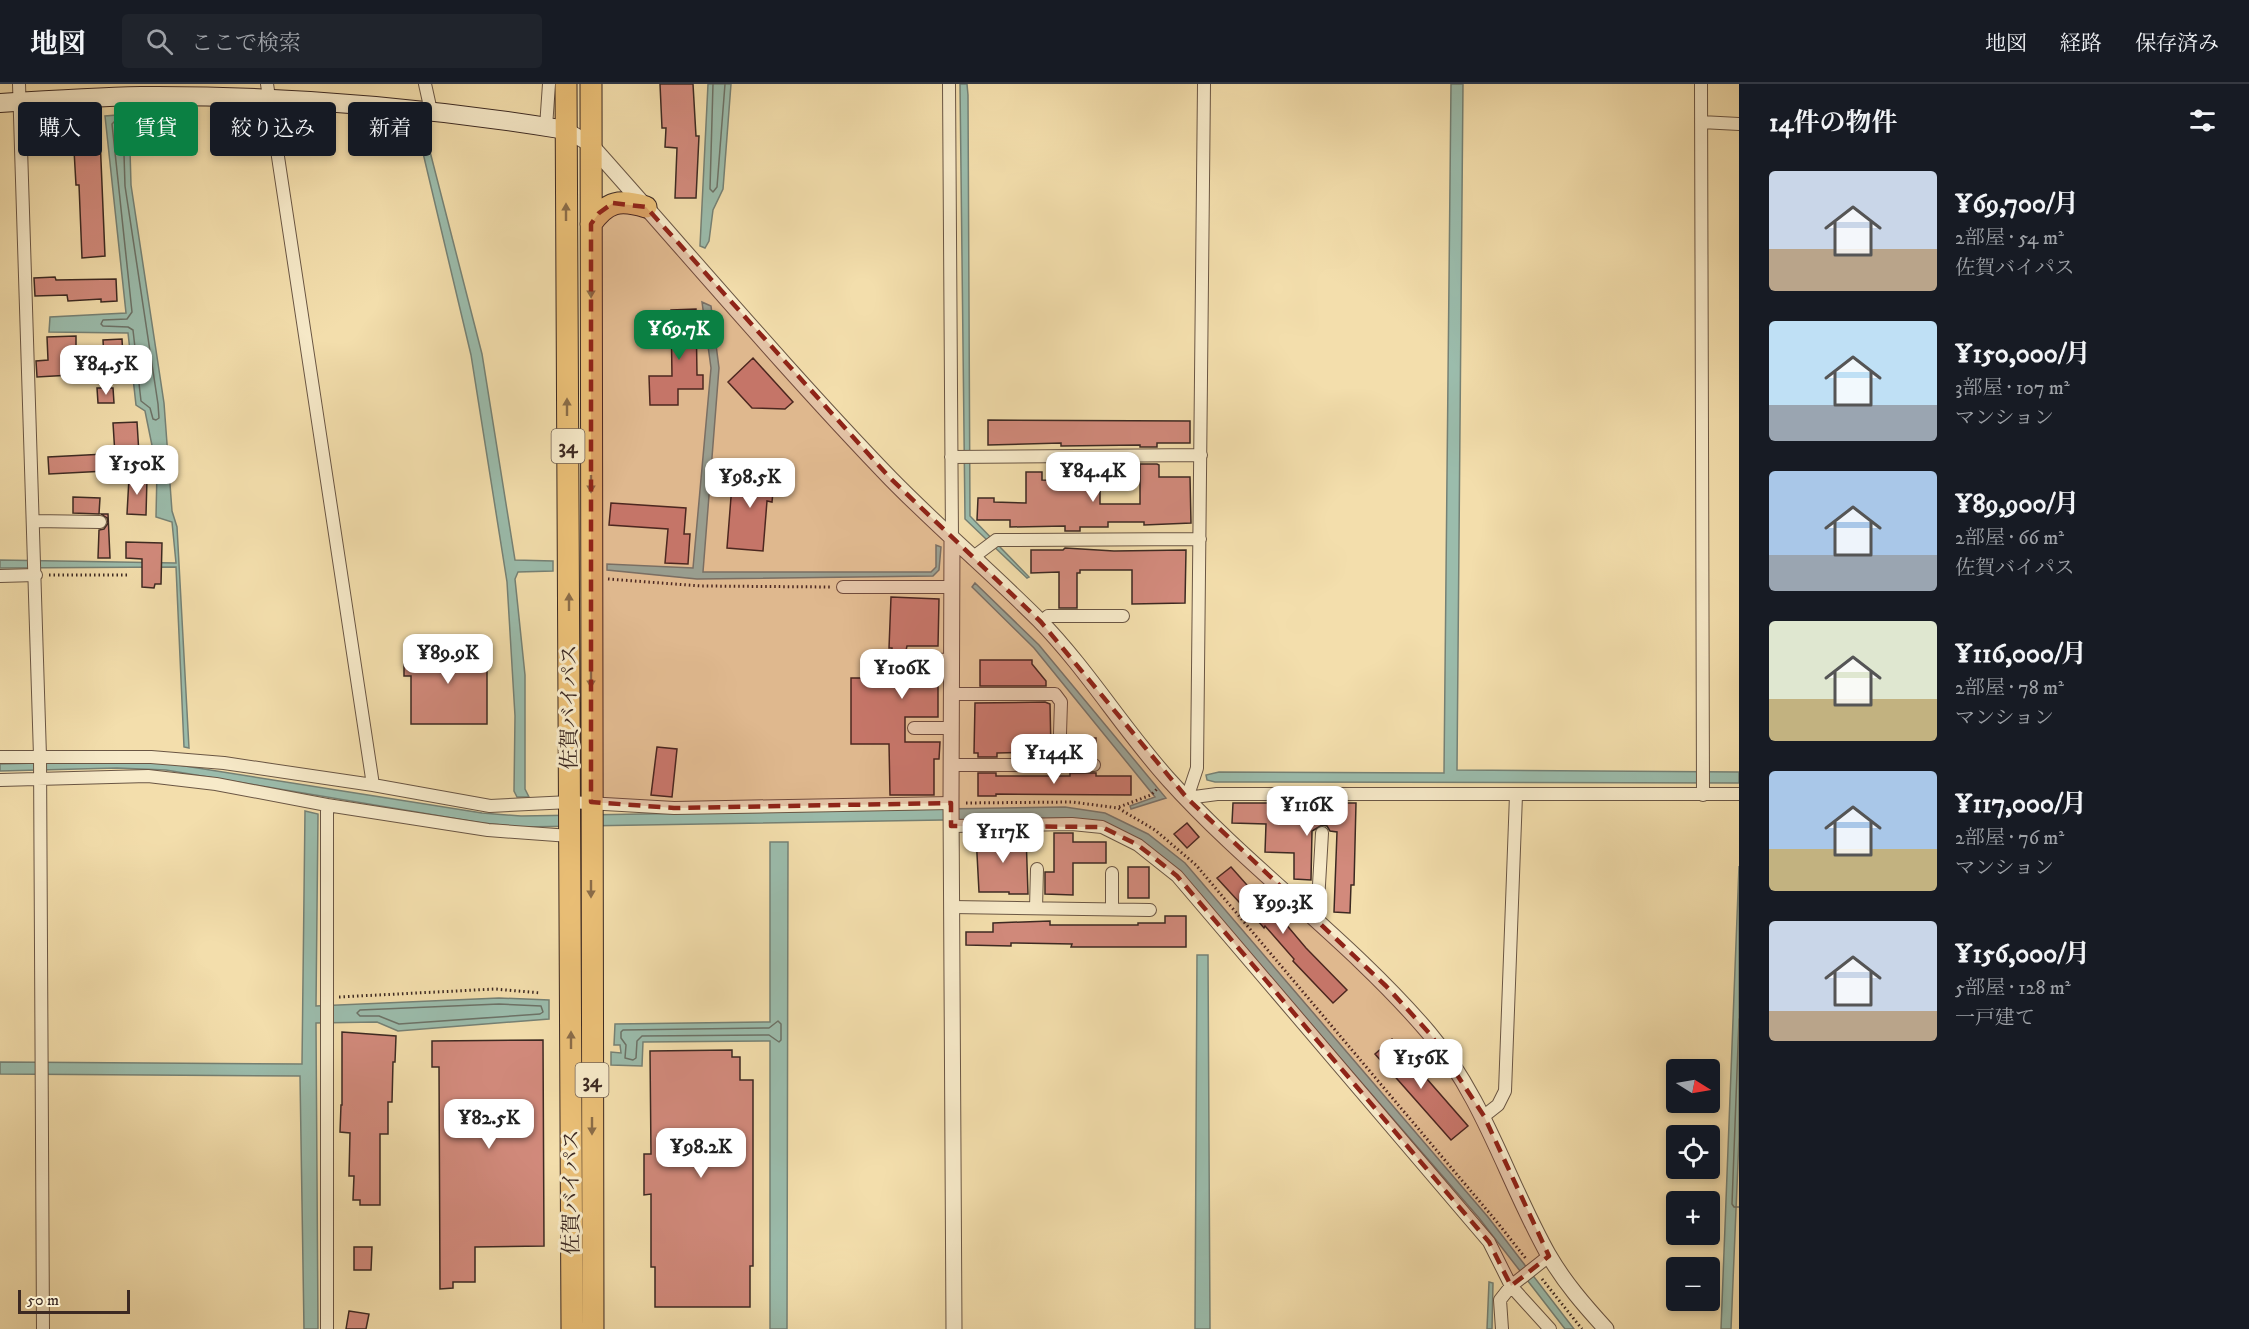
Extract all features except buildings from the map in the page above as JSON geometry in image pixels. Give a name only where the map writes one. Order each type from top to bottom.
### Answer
[{"type":"highway","name":"佐賀バイパス","points":[[566,84],[556,128],[580,804],[591,831],[593,1329]]},
{"type":"highway","name":"佐賀バイパス","points":[[572,1329],[570,833],[580,804],[591,578],[591,84]]},
{"type":"highway","points":[[591,224],[599,213],[613,203],[632,202],[646,207]]},
{"type":"main road","points":[[0,103],[19,93],[140,96],[268,92],[354,102]]},
{"type":"main road","points":[[432,111],[556,128]]},
{"type":"street","points":[[425,84],[429,102]]},
{"type":"street","points":[[549,84],[556,128],[590,144],[789,369],[890,477],[952,540],[1041,622],[1167,778],[1220,832],[1386,986],[1431,1035],[1484,1116],[1549,1256],[1582,1304],[1606,1329]]},
{"type":"street","points":[[949,84],[954,1329]]},
{"type":"street","points":[[1187,798],[1197,768],[1204,84]]},
{"type":"street","points":[[1701,84],[1703,795]]},
{"type":"street","points":[[268,92],[372,785]]},
{"type":"street","points":[[19,93],[40,756],[43,1329]]},
{"type":"street","points":[[1701,122],[1739,124]]},
{"type":"street","points":[[951,457],[1201,455]]},
{"type":"street","points":[[34,521],[100,522]]},
{"type":"street","points":[[972,558],[996,540],[1200,539]]},
{"type":"street","points":[[0,576],[36,575]]},
{"type":"street","points":[[843,587],[952,587]]},
{"type":"street","points":[[1041,622],[1048,616],[1123,616]]},
{"type":"street","points":[[912,659],[952,660]]},
{"type":"street","points":[[951,694],[1055,694],[1061,702],[1059,765]]},
{"type":"street","points":[[914,728],[951,728]]},
{"type":"street","points":[[0,757],[151,758],[224,763],[372,785],[490,806],[580,804],[674,808],[951,803]]},
{"type":"street","points":[[951,765],[1094,765]]},
{"type":"street","points":[[0,780],[148,776],[216,784],[327,805],[488,830],[570,833]]},
{"type":"street","points":[[1187,798],[1217,794],[1737,795]]},
{"type":"street","points":[[1484,1116],[1498,1105],[1505,1091],[1516,795]]},
{"type":"street","points":[[327,805],[327,1329]]},
{"type":"street","points":[[951,826],[1072,824],[1102,827],[1138,845],[1177,876],[1489,1242],[1515,1283],[1550,1329]]},
{"type":"street","points":[[1308,912],[1318,902],[1322,833]]},
{"type":"street","points":[[1036,908],[1037,869]]},
{"type":"street","points":[[1112,873],[1112,909]]},
{"type":"street","points":[[952,908],[1150,910]]},
{"type":"street","points":[[1502,1329],[1500,1300],[1515,1283],[1549,1256]]},
{"type":"path","points":[[36,575],[128,575]]},
{"type":"path","points":[[591,578],[701,586],[843,587]]},
{"type":"path","points":[[1118,808],[1151,795],[1160,786]]},
{"type":"path","points":[[327,997],[495,989],[541,993]]},
{"type":"highlighted area","points":[[613,203],[646,207],[890,478],[1041,622],[1187,798],[1386,986],[1431,1035],[1484,1116],[1549,1256],[1511,1286],[1489,1242],[1177,876],[1138,845],[1102,827],[951,826],[951,803],[674,808],[591,802],[591,224],[599,213]]},
{"type":"water","points":[[708,84],[731,84],[723,189],[713,210],[709,241],[705,248],[700,246]]},
{"type":"water","points":[[960,84],[967,84],[968,95],[970,516],[1029,577],[1027,578],[965,519]]},
{"type":"water","points":[[1451,84],[1463,84],[1457,770],[1739,772],[1739,783],[1215,782],[1207,780],[1206,775],[1219,772],[1444,773]]},
{"type":"water","points":[[114,115],[114,156],[130,156],[131,185],[164,403],[172,511],[177,527],[189,748],[184,747],[176,567],[0,568],[0,560],[176,563],[172,522],[156,517],[157,470],[145,411],[136,405],[128,333],[49,332],[50,317],[126,313],[105,116]]},
{"type":"water","points":[[424,156],[431,156],[482,354],[515,560],[553,561],[553,571],[518,572],[515,579],[525,675],[525,789],[529,797],[517,797],[514,791],[515,716],[507,582],[471,355]]},
{"type":"water","points":[[702,302],[711,306],[719,368],[703,572],[931,572],[936,567],[936,545],[941,547],[939,570],[933,576],[697,579],[607,570],[607,564],[693,568],[711,368]]},
{"type":"water","points":[[975,583],[1039,645],[1166,798],[1131,809],[1130,806],[1155,797],[1034,648],[972,587]]},
{"type":"water","points":[[117,761],[166,763],[482,813],[521,816],[1065,807],[1105,813],[1148,834],[1185,863],[1488,1217],[1574,1329],[1565,1329],[1479,1218],[1178,871],[1100,822],[1064,818],[521,827],[482,823],[166,770],[117,768],[0,771],[0,764]]},
{"type":"water","points":[[305,811],[318,814],[316,1006],[499,998],[549,1000],[549,1019],[398,1031],[377,1022],[316,1023],[318,1329],[304,1329],[300,1076],[0,1074],[0,1062],[302,1064]]},
{"type":"water","points":[[770,842],[788,842],[787,1329],[770,1329],[770,1041],[643,1042],[642,1066],[611,1065],[611,1052],[621,1053],[620,1045],[614,1045],[615,1024],[770,1022]]},
{"type":"water","points":[[1739,866],[1739,1138],[1731,1329],[1721,1329]]},
{"type":"water","points":[[1197,955],[1208,955],[1210,1329],[1195,1329]]},
{"type":"water","points":[[1489,1282],[1493,1283],[1492,1329],[1487,1329]]}]
